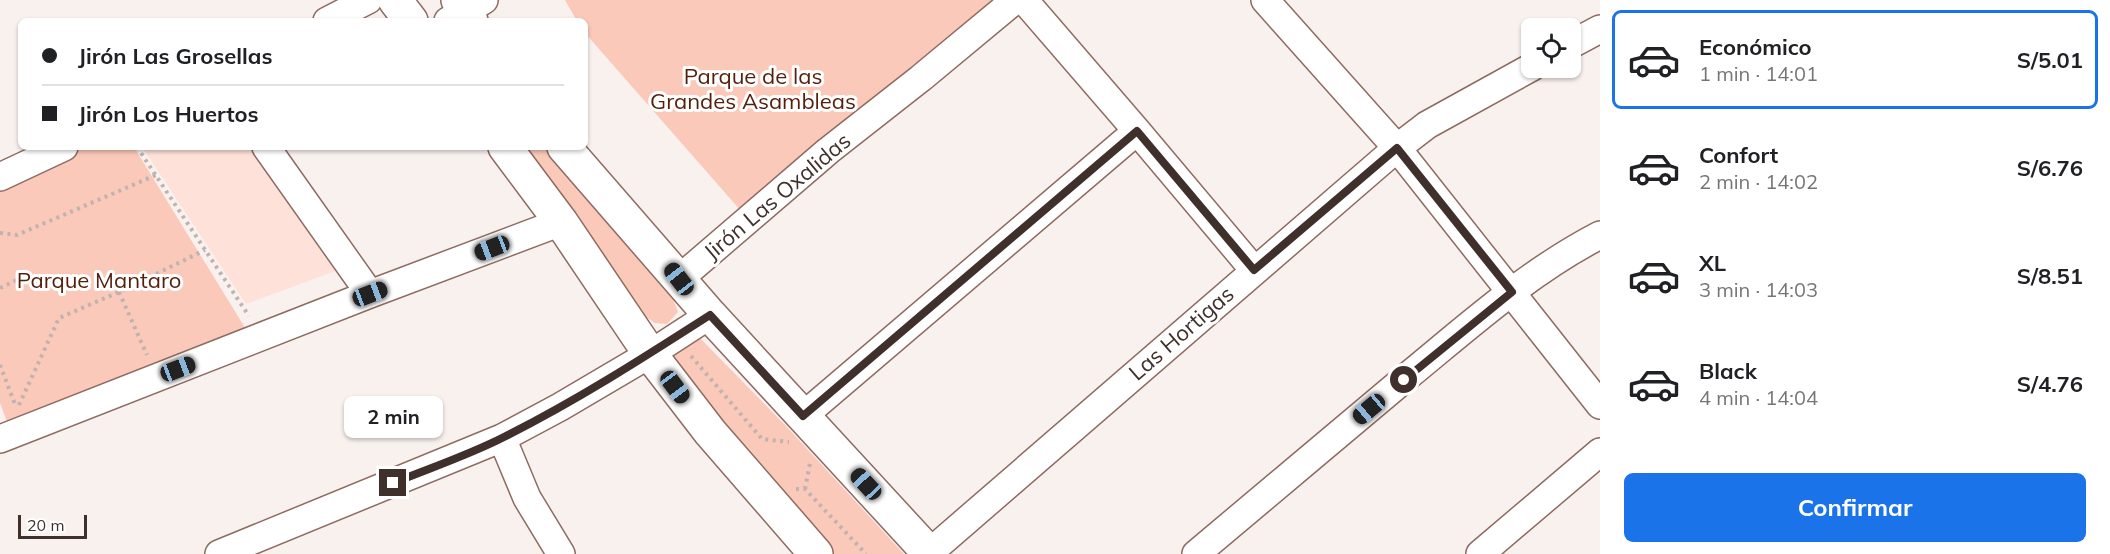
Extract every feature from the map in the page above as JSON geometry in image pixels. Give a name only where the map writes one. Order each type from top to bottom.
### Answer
[{"type":"street","points":[[333,18],[368,0]]},
{"type":"street","points":[[395,0],[409,18]]},
{"type":"street","name":"Jirón Las Oxalidas","points":[[679,279],[828,151],[1015,0]]},
{"type":"street","points":[[1024,0],[1254,270]]},
{"type":"street","points":[[1279,4],[1397,148],[1600,405]]},
{"type":"street","points":[[1581,39],[1600,29]]},
{"type":"street","name":"Las Hortigas","points":[[929,553],[1397,148],[1427,125],[1521,73]]},
{"type":"street","points":[[798,430],[1137,131]]},
{"type":"street","points":[[0,177],[58,150]]},
{"type":"street","points":[[268,150],[370,294]]},
{"type":"street","points":[[507,150],[561,222],[650,354],[710,432],[816,554]]},
{"type":"street","points":[[567,150],[710,315],[798,430],[929,553]]},
{"type":"street","points":[[1,438],[561,222]]},
{"type":"street","points":[[1196,554],[1512,292],[1571,250],[1600,235]]},
{"type":"street","points":[[219,554],[502,438],[650,354],[710,315]]},
{"type":"street","points":[[502,438],[527,498],[561,554]]},
{"type":"street","points":[[1488,552],[1600,452]]},
{"type":"path","points":[[139,150],[262,336]]},
{"type":"path","points":[[0,233],[17,235],[156,175]]},
{"type":"path","points":[[0,365],[17,409],[59,318],[205,250]]},
{"type":"path","points":[[0,288],[19,279]]},
{"type":"path","points":[[119,292],[157,378]]},
{"type":"path","points":[[676,336],[762,440],[798,430]]},
{"type":"path","points":[[804,456],[810,462],[805,489],[866,554]]},
{"type":"shaded area","points":[[144,150],[256,150],[341,269],[246,304]]},
{"type":"green space","name":"Parque de las Grandes Asambleas","points":[[565,0],[1003,0],[741,211],[588,36],[588,18],[575,18]]},
{"type":"green space","name":"Parque Mantaro","points":[[80,150],[136,150],[247,331],[9,427],[0,403],[0,188]]},
{"type":"green space","points":[[519,150],[551,150],[669,289],[678,312],[667,324],[655,323],[642,314]]},
{"type":"green space","points":[[698,336],[786,426],[904,554],[824,554],[668,352]]},
{"type":"route","points":[[393,483],[502,438],[541,418],[650,354],[710,315],[803,416],[1137,131],[1254,270],[1397,148],[1512,292],[1404,380]]}]
